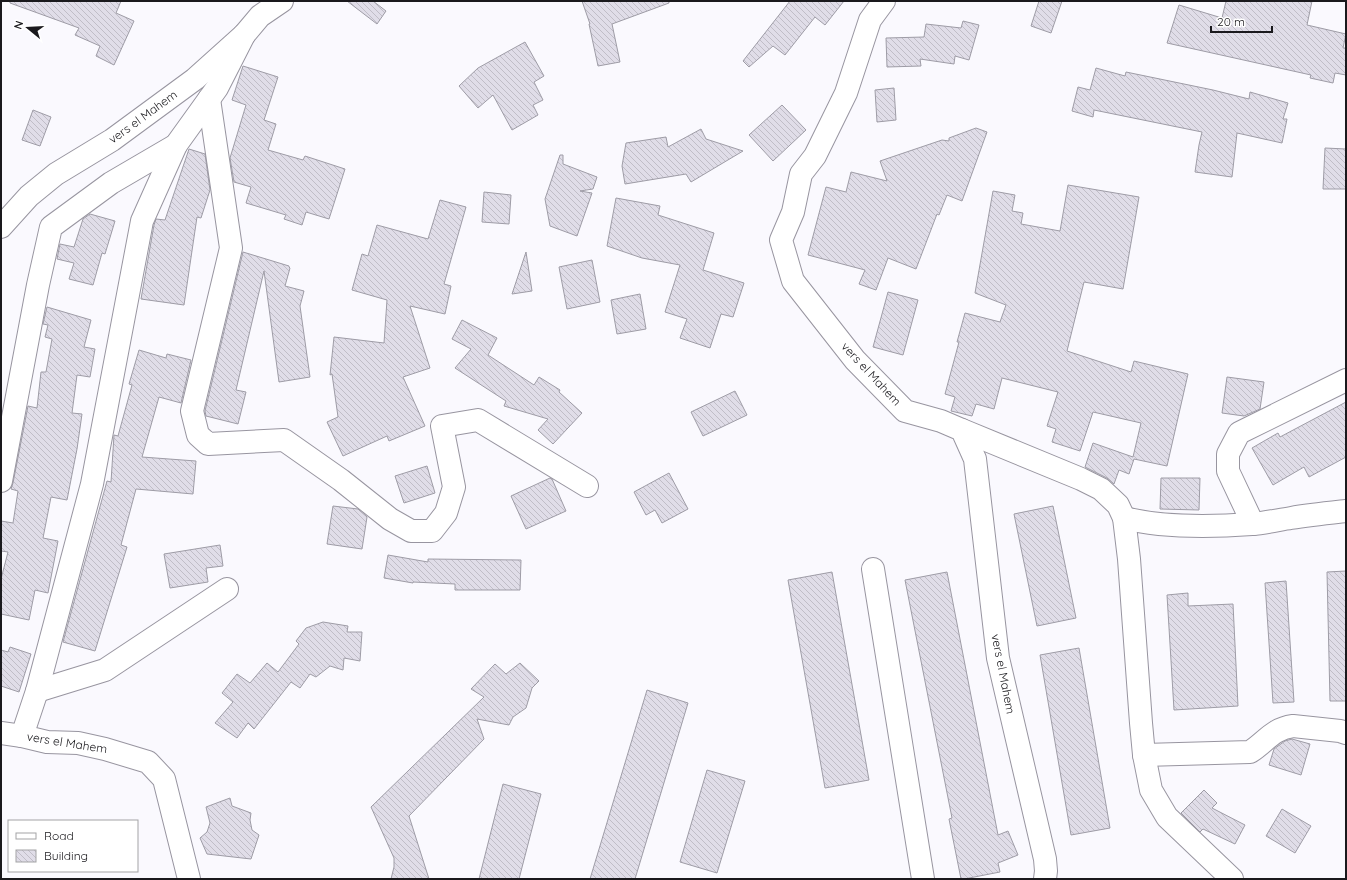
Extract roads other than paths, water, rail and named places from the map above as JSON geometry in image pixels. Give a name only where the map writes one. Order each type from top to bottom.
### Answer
[{"type":"street","name":"vers el Mahem","points":[[1,227],[29,196],[51,179],[112,140],[194,79],[244,35],[260,16],[282,1]]},
{"type":"street","name":"vers el Mahem","points":[[884,1],[870,20],[846,93],[815,156],[801,174],[793,212],[781,240],[793,281],[855,360],[905,411],[941,421],[962,430],[975,458],[998,658],[1045,859],[1045,879]]},
{"type":"street","points":[[11,735],[37,691],[92,484],[142,221],[176,145],[217,88],[244,35]]},
{"type":"street","points":[[209,99],[231,248],[192,411],[198,435],[208,444],[284,440],[341,480],[390,519],[411,531],[432,531],[446,513],[454,487],[442,426],[478,420],[587,486]]},
{"type":"street","points":[[1,481],[38,285],[51,226],[110,183],[176,145]]},
{"type":"street","points":[[1253,524],[1228,470],[1228,454],[1239,433],[1346,380]]},
{"type":"street","points":[[962,430],[1081,479],[1101,489],[1118,505],[1124,518],[1129,559],[1144,755],[1151,790],[1167,817],[1232,879]]},
{"type":"street","points":[[1124,518],[1144,523],[1222,526],[1253,524],[1346,511]]},
{"type":"street","points":[[873,569],[923,879]]},
{"type":"street","points":[[37,691],[105,670],[227,589]]},
{"type":"street","points":[[1144,755],[1250,752],[1274,732],[1285,727],[1293,726],[1334,730],[1346,733]]},
{"type":"street","name":"vers el Mahem","points":[[11,735],[47,742],[78,743],[98,747],[148,762],[164,779],[189,879]]}]
